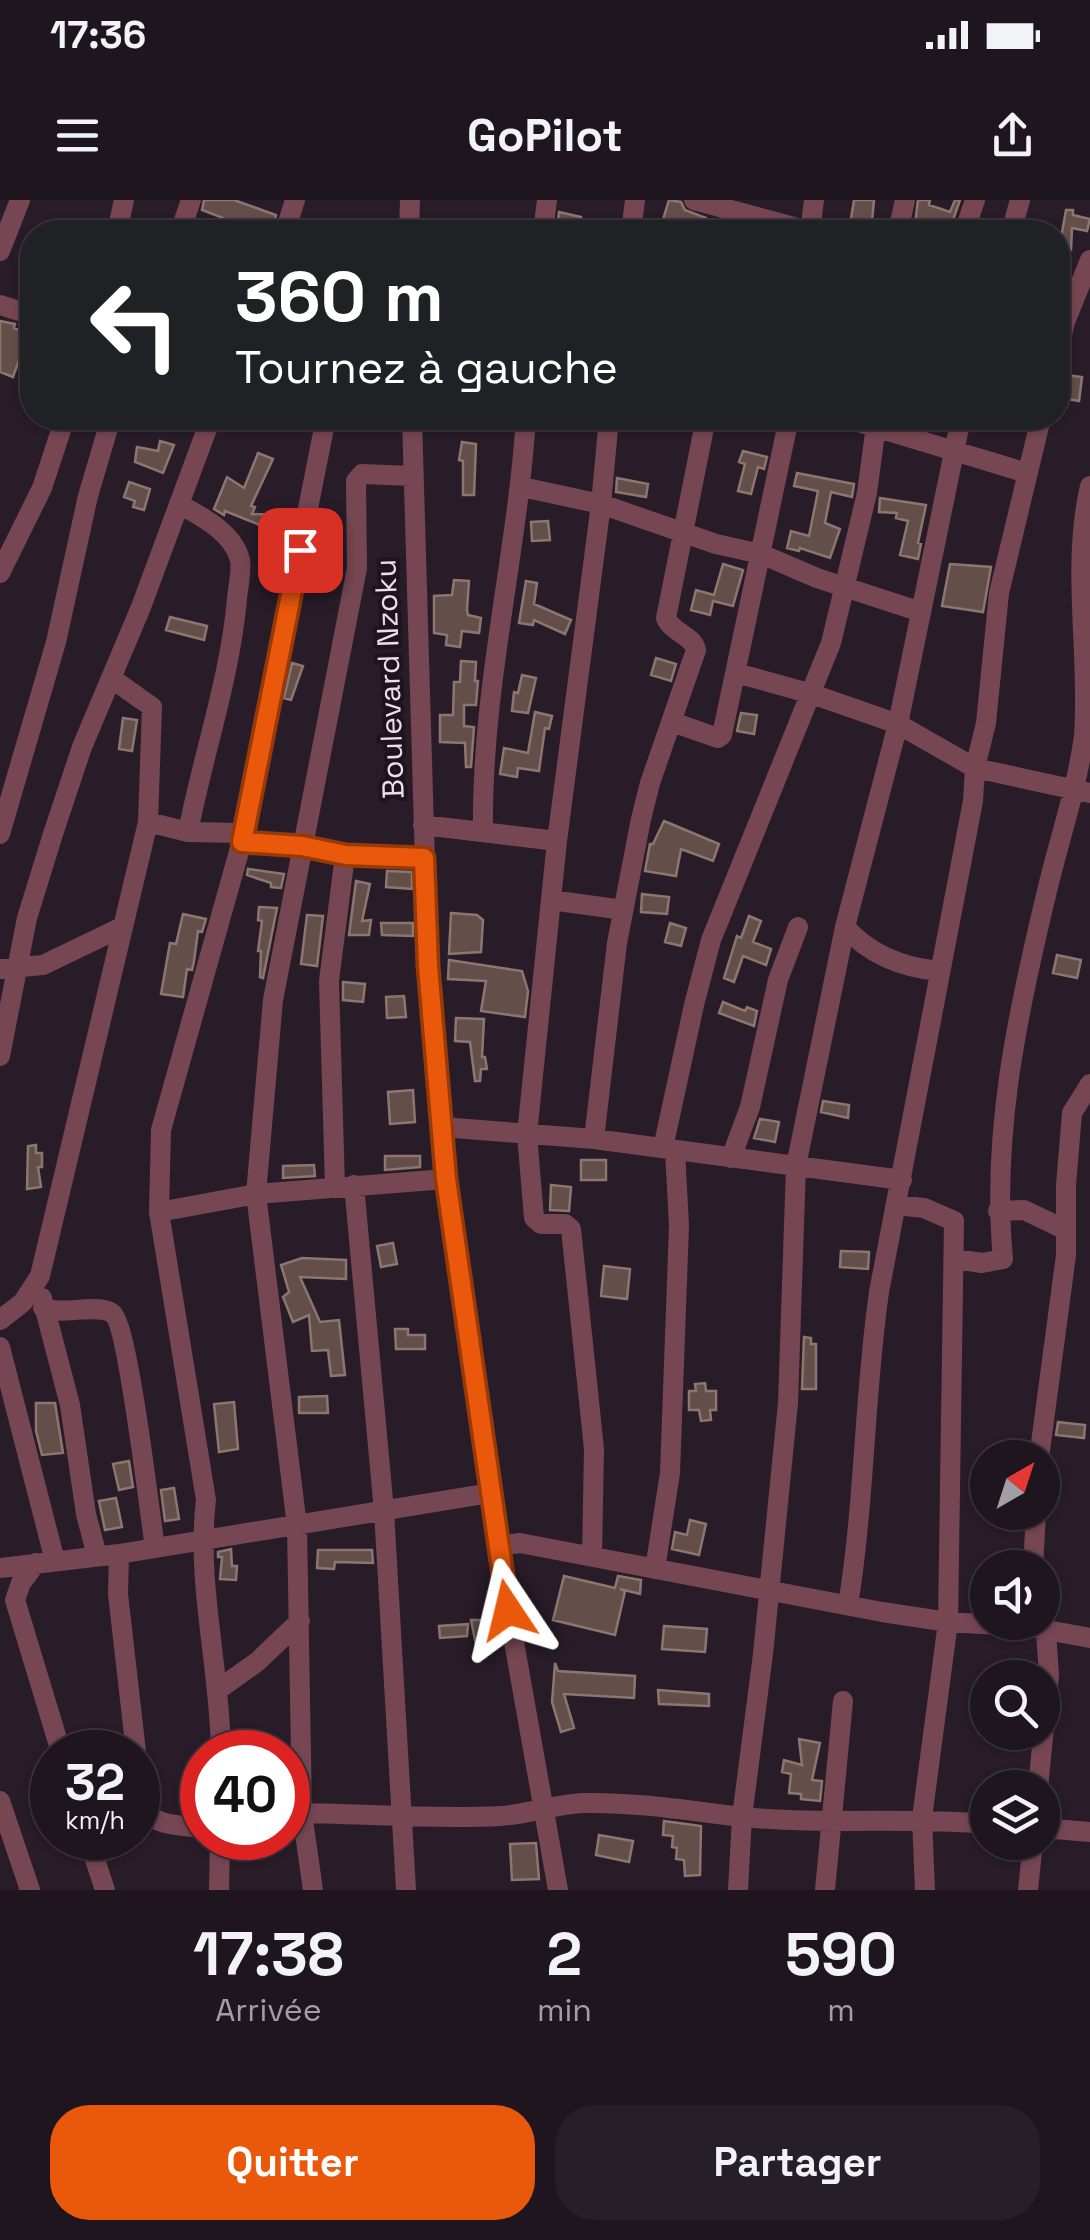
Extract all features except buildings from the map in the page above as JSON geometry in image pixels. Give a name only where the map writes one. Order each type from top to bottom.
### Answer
[{"type":"street","points":[[0,251],[20,200]]},
{"type":"street","points":[[694,200],[740,215]]},
{"type":"street","points":[[1072,310],[1090,260]]},
{"type":"street","points":[[0,573],[42,488],[61,430]]},
{"type":"street","points":[[0,834],[56,642],[88,496],[107,430]]},
{"type":"street","points":[[0,1056],[11,967],[53,834],[82,747],[142,607],[206,430]]},
{"type":"street","points":[[220,1730],[201,1541],[206,1500],[159,1212],[161,1130],[242,837],[324,430]]},
{"type":"street","name":"Boulevard Nzoku","points":[[412,430],[428,966],[446,1179],[497,1546],[558,1890]]},
{"type":"street","points":[[482,830],[485,736],[522,487],[525,430]]},
{"type":"street","points":[[592,1557],[594,1450],[571,1229],[565,1224],[541,1224],[534,1218],[527,1134],[557,841],[608,430]]},
{"type":"street","points":[[594,1139],[623,910],[650,783],[696,650],[693,642],[669,625],[666,618],[704,430]]},
{"type":"street","points":[[672,722],[721,737],[787,430]]},
{"type":"street","points":[[655,1569],[663,1532],[672,1437],[678,1226],[669,1149],[694,1005],[711,940],[832,643],[867,493],[875,430]]},
{"type":"street","points":[[894,430],[953,453],[1028,473]]},
{"type":"street","points":[[738,1890],[742,1817],[788,1403],[796,1166],[846,928],[898,724],[959,430]]},
{"type":"street","points":[[848,1606],[858,1546],[870,1353],[986,723],[999,593],[1038,430]]},
{"type":"street","points":[[297,1730],[297,1526],[256,1194],[273,1000],[357,568],[356,481],[362,474],[413,476]]},
{"type":"street","points":[[955,1259],[982,1263],[1002,1260],[998,1211],[1005,1100],[1046,894],[1081,792],[1087,667],[1082,573],[1090,486]]},
{"type":"street","points":[[522,487],[601,504],[761,554],[816,578],[920,612]]},
{"type":"street","points":[[179,504],[228,538],[240,561],[235,614],[215,722],[204,750],[188,832]]},
{"type":"street","points":[[736,674],[812,694],[898,724],[975,768],[1081,792]]},
{"type":"street","points":[[97,1556],[86,1514],[70,1405],[43,1308],[40,1276],[148,822],[153,711],[150,704],[111,678]]},
{"type":"street","points":[[148,822],[188,832],[346,855],[424,858]]},
{"type":"street","points":[[423,825],[557,841]]},
{"type":"street","points":[[346,855],[329,981],[345,1186],[384,1512],[406,1890]]},
{"type":"street","points":[[551,900],[623,910]]},
{"type":"street","points":[[11,967],[43,965],[122,927]]},
{"type":"street","points":[[731,1158],[750,1107],[778,980],[798,927]]},
{"type":"street","points":[[846,928],[860,943],[880,954],[908,966],[940,971]]},
{"type":"street","points":[[1,944],[11,967]]},
{"type":"street","points":[[1042,1440],[1058,1322],[1072,1113],[1090,1084]]},
{"type":"street","points":[[442,1127],[594,1139],[902,1180]]},
{"type":"street","points":[[159,1212],[256,1194],[446,1179]]},
{"type":"street","points":[[896,1205],[924,1208],[953,1219],[955,1259],[948,1622],[922,1818],[925,1890]]},
{"type":"street","points":[[998,1211],[1033,1213],[1066,1230]]},
{"type":"street","points":[[0,1320],[23,1302],[40,1276]]},
{"type":"street","points":[[43,1308],[110,1312],[115,1318],[134,1400],[155,1548]]},
{"type":"street","points":[[0,1347],[45,1562]]},
{"type":"street","points":[[0,1568],[119,1554],[490,1493]]},
{"type":"street","points":[[497,1546],[520,1543],[848,1606],[970,1623]]},
{"type":"street","points":[[119,1554],[120,1609],[134,1730]]},
{"type":"street","points":[[45,1562],[21,1583],[16,1600],[54,1730]]},
{"type":"street","points":[[219,1688],[256,1662],[300,1621]]},
{"type":"street","points":[[1060,1632],[1090,1638]]},
{"type":"street","points":[[1039,1640],[1048,1675],[1040,1770]]},
{"type":"street","points":[[826,1890],[844,1701]]},
{"type":"street","points":[[0,1801],[30,1890]]},
{"type":"street","points":[[310,1813],[505,1816],[579,1803],[615,1803],[742,1817],[922,1818],[970,1822]]},
{"type":"street","points":[[1060,1830],[1090,1832]]},
{"type":"street","points":[[95,1860],[104,1890]]},
{"type":"street","points":[[219,1890],[220,1860]]},
{"type":"street","points":[[306,1860],[313,1890]]},
{"type":"street","points":[[1028,1890],[1030,1860]]},
{"type":"route","points":[[300,550],[242,842],[302,846],[346,855],[424,858],[428,966],[446,1179],[508,1610]]}]
